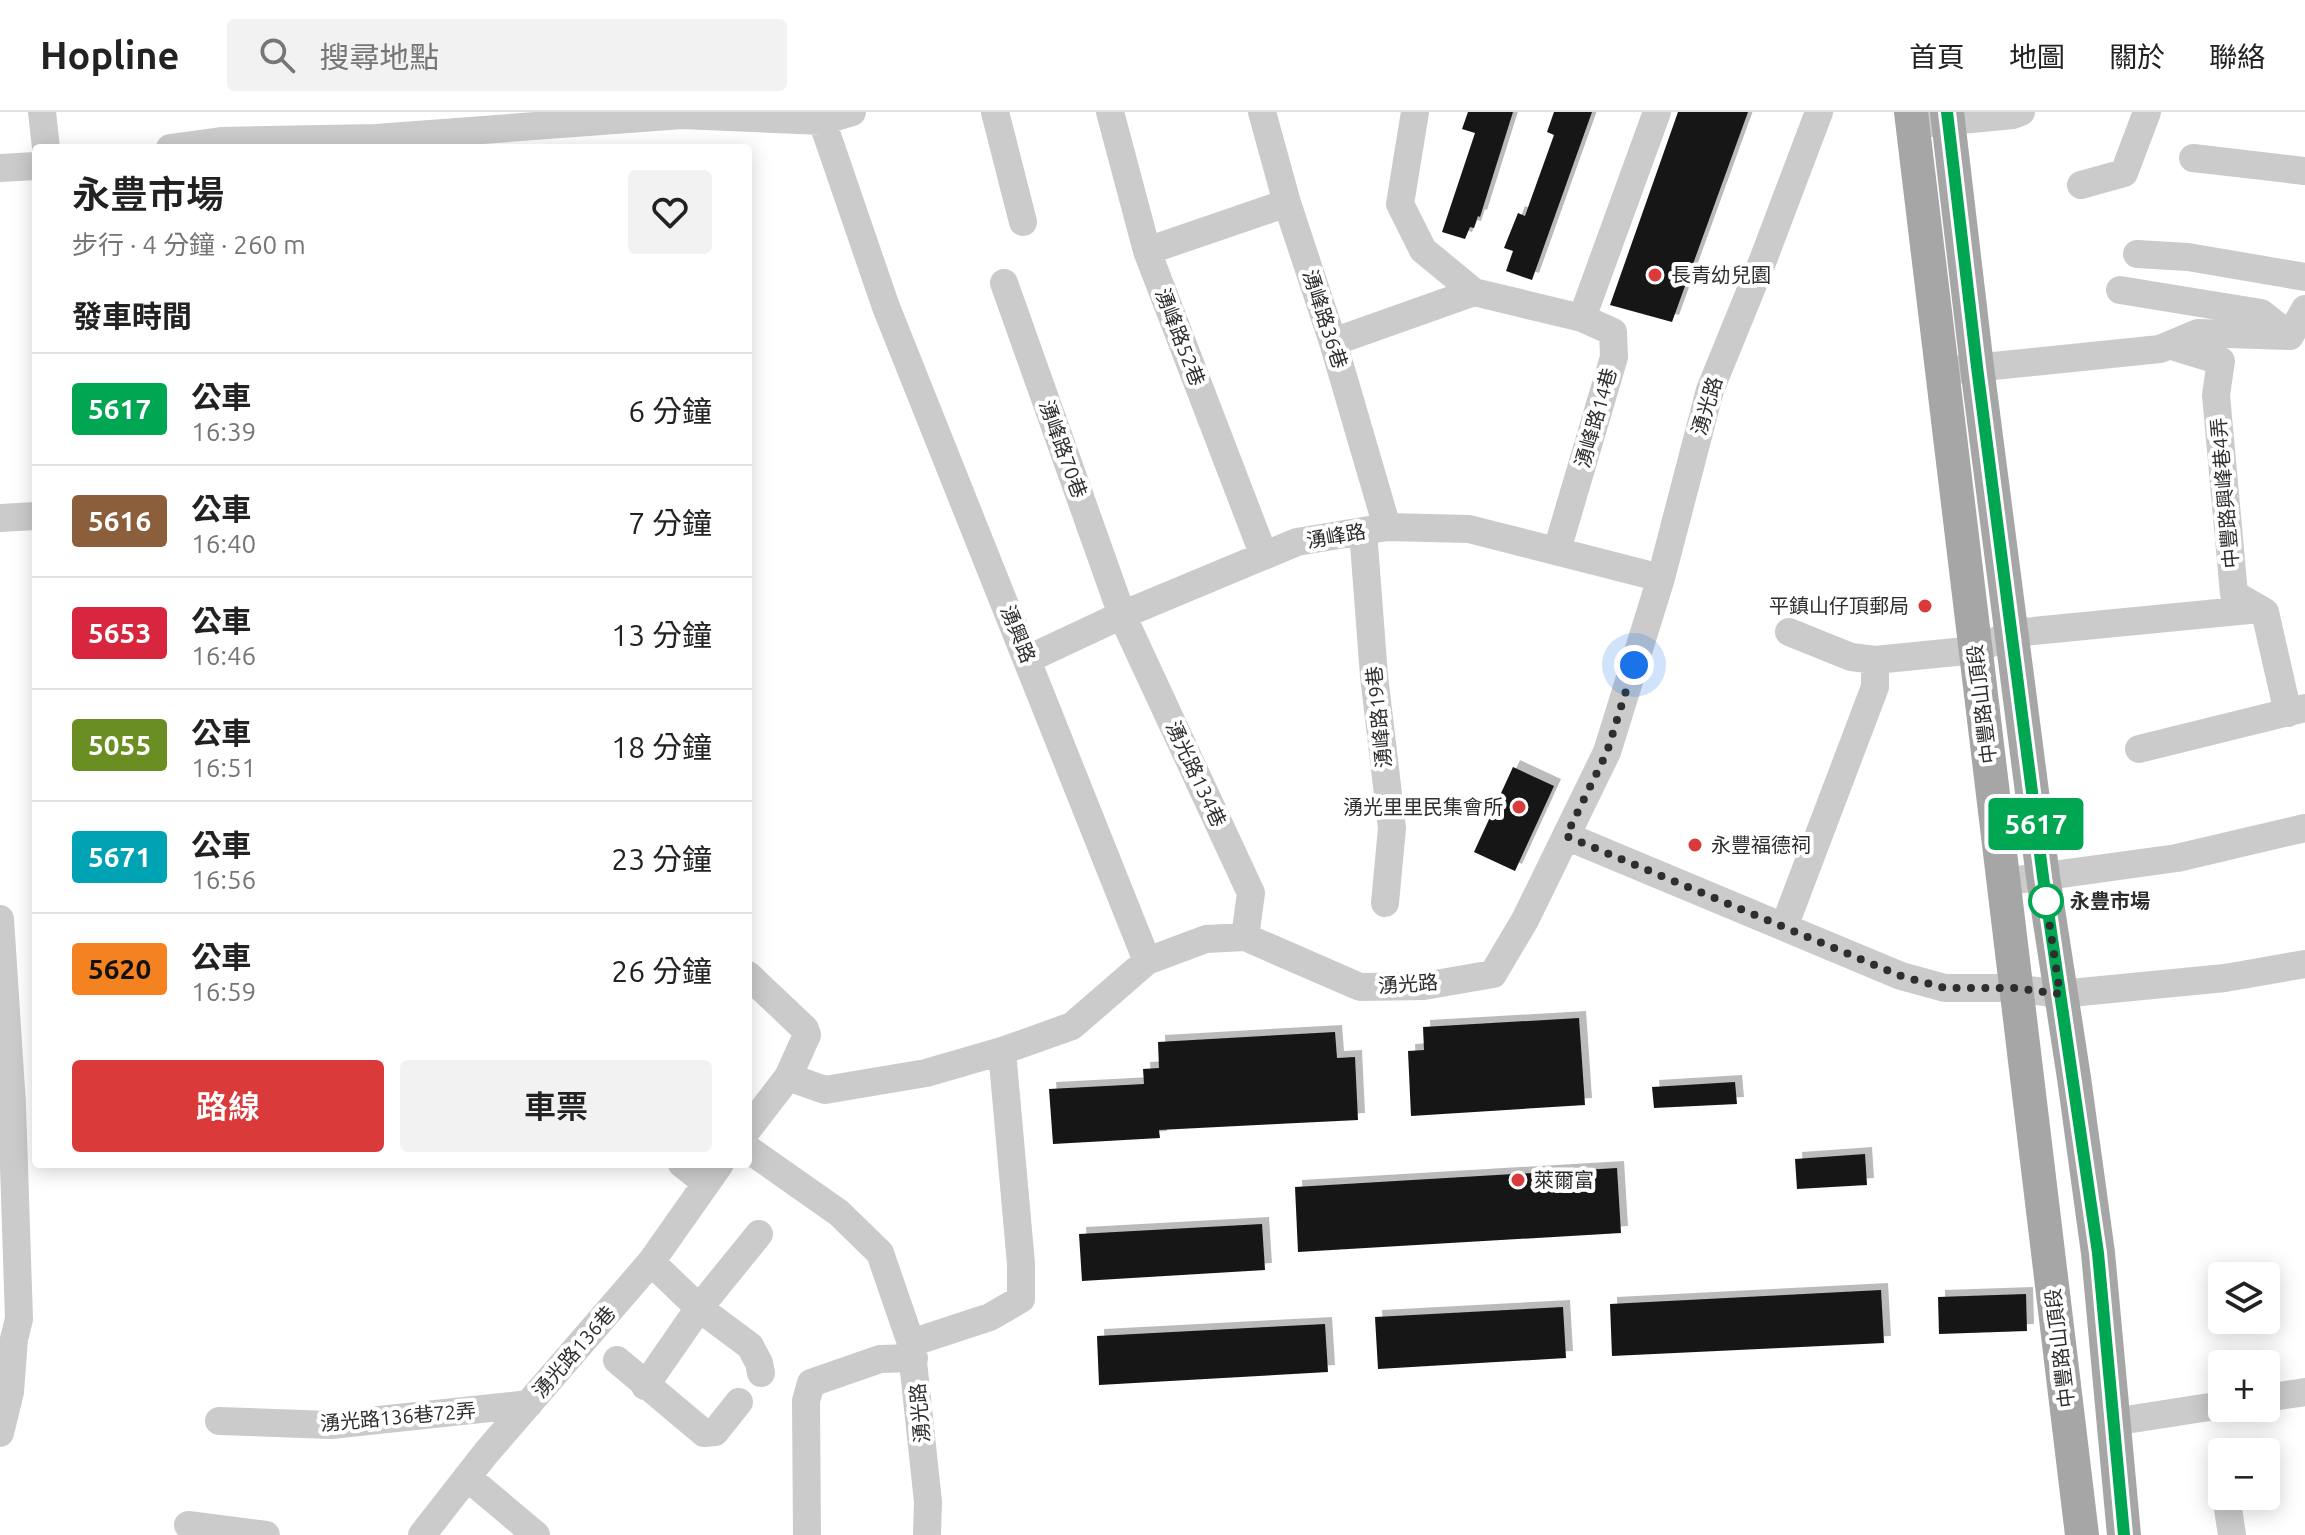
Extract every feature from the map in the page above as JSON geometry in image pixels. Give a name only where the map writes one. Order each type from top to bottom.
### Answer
[{"type":"main road","name":"中豐路山頂段","points":[[1948,117],[2043,877],[2098,1253],[2124,1535]]},
{"type":"main road","name":"中豐路山頂段","points":[[1912,118],[2082,1535]]},
{"type":"street","points":[[42,112],[46,144]]},
{"type":"street","points":[[199,144],[376,138],[682,115],[821,117],[852,112]]},
{"type":"street","points":[[995,112],[1023,222]]},
{"type":"street","name":"湧峰路52巷","points":[[1110,112],[1147,251],[1264,556]]},
{"type":"street","name":"湧峰路36巷","points":[[1262,112],[1287,203],[1333,342],[1375,529]]},
{"type":"street","points":[[1415,112],[1400,204],[1423,250],[1474,292]]},
{"type":"street","points":[[1582,318],[1657,112]]},
{"type":"street","name":"湧光路","points":[[1002,1051],[1072,1026],[1147,961],[1206,939],[1245,937],[1360,987],[1424,986],[1493,974],[1525,920],[1607,752],[1661,578],[1710,390],[1819,112]]},
{"type":"street","points":[[1912,118],[2013,115],[2021,112]]},
{"type":"street","points":[[2081,185],[2124,173],[2147,112]]},
{"type":"street","name":"湧興路","points":[[821,117],[886,307],[1147,961]]},
{"type":"street","points":[[2193,158],[2305,171]]},
{"type":"street","points":[[0,168],[32,166]]},
{"type":"street","points":[[1147,251],[1287,203]]},
{"type":"street","points":[[2137,254],[2188,257],[2305,277]]},
{"type":"street","name":"湧峰路70巷","points":[[1004,283],[1122,615]]},
{"type":"street","points":[[2120,290],[2261,313],[2290,336]]},
{"type":"street","points":[[1333,342],[1474,292]]},
{"type":"street","name":"湧峰路14巷","points":[[1474,292],[1582,318],[1613,332],[1614,357],[1557,550]]},
{"type":"street","points":[[2290,336],[2305,309]]},
{"type":"street","points":[[1943,372],[2160,349],[2198,333],[2290,336]]},
{"type":"street","name":"中豐路興峰巷4弄","points":[[2169,345],[2221,361],[2216,395],[2234,594],[2265,612],[2297,711]]},
{"type":"street","points":[[0,518],[32,516]]},
{"type":"street","name":"湧峰路","points":[[1028,659],[1122,615],[1297,542],[1375,529],[1469,529],[1661,578]]},
{"type":"street","name":"湧峰路19巷","points":[[1375,529],[1374,676],[1392,828],[1385,903]]},
{"type":"street","points":[[1789,632],[1851,657],[1875,660],[1976,650],[2013,633],[2259,609]]},
{"type":"street","name":"湧光路134巷","points":[[1122,615],[1251,893],[1245,937]]},
{"type":"street","points":[[1784,927],[1875,687],[1875,660]]},
{"type":"street","points":[[2139,749],[2297,711]]},
{"type":"street","points":[[2003,882],[2177,858],[2305,828]]},
{"type":"street","points":[[1566,836],[1901,976],[1945,988],[2015,988],[2060,994],[2225,978],[2305,964]]},
{"type":"street","points":[[0,919],[8,1217],[19,1319],[14,1339],[10,1392],[0,1433]]},
{"type":"street","points":[[752,979],[805,1029],[807,1035],[788,1077],[752,1124]]},
{"type":"street","points":[[788,1077],[825,1090],[926,1073],[1002,1051],[1021,1264],[1021,1299],[990,1317],[913,1351],[811,1383],[806,1401],[807,1535]]},
{"type":"street","name":"湧光路","points":[[752,1152],[839,1213],[880,1253],[913,1351],[928,1502],[927,1535]]},
{"type":"street","name":"湧光路136巷","points":[[422,1535],[467,1477],[651,1262],[712,1173]]},
{"type":"street","points":[[645,1386],[699,1308],[759,1234]]},
{"type":"street","points":[[651,1262],[699,1308],[750,1346],[761,1373]]},
{"type":"street","points":[[617,1360],[704,1433],[715,1432],[739,1402]]},
{"type":"street","points":[[2280,1396],[2305,1392]]},
{"type":"street","name":"湧光路136巷72弄","points":[[219,1421],[331,1425],[529,1404]]},
{"type":"street","points":[[2113,1422],[2208,1407]]},
{"type":"street","points":[[467,1477],[536,1535]]},
{"type":"street","points":[[188,1525],[266,1535]]},
{"type":"building","points":[[1468,112],[1513,112],[1480,217],[1474,228],[1470,227],[1465,239],[1442,232],[1475,133],[1462,129]]},
{"type":"building","points":[[1554,112],[1592,112],[1532,280],[1506,271],[1513,251],[1504,248],[1518,213],[1525,216],[1554,135],[1547,132]]},
{"type":"building","points":[[1678,112],[1748,112],[1672,322],[1610,305]]},
{"type":"building","name":"湧光里里民集會所","points":[[1513,767],[1554,786],[1515,871],[1474,852]]},
{"type":"building","points":[[1579,1018],[1585,1105],[1411,1116],[1408,1051],[1424,1050],[1423,1027]]},
{"type":"building","points":[[1335,1032],[1337,1058],[1355,1057],[1358,1120],[1159,1130],[1160,1138],[1053,1144],[1049,1089],[1144,1084],[1143,1069],[1159,1068],[1158,1042]]},
{"type":"building","points":[[1735,1082],[1737,1104],[1654,1108],[1652,1087]]},
{"type":"building","points":[[1865,1154],[1867,1185],[1797,1189],[1795,1159]]},
{"type":"building","points":[[1617,1168],[1621,1233],[1298,1252],[1295,1187]]},
{"type":"building","points":[[1262,1224],[1265,1270],[1082,1281],[1079,1234]]},
{"type":"building","points":[[1881,1290],[1884,1343],[1612,1356],[1610,1304]]},
{"type":"building","points":[[2026,1294],[2027,1331],[1939,1334],[1938,1297]]},
{"type":"building","points":[[1563,1307],[1566,1358],[1378,1369],[1375,1317]]},
{"type":"building","points":[[1325,1324],[1328,1372],[1099,1385],[1097,1336]]},
{"type":"bus line","name":"5617","points":[[1947,112],[2043,877],[2098,1253],[2124,1535]]},
{"type":"place","name":"長青幼兒園","points":[[1655,275]]},
{"type":"place","name":"平鎮山仔頂郵局","points":[[1925,606]]},
{"type":"place","name":"湧光里里民集會所","points":[[1519,807]]},
{"type":"place","name":"永豐福德祠","points":[[1695,845]]},
{"type":"place","name":"永豊市場","points":[[2046,901]]},
{"type":"place","name":"萊爾富","points":[[1518,1180]]},
{"type":"route","points":[[1634,665],[1607,752],[1566,836],[1901,976],[1945,988],[2015,988],[2060,994],[2046,901]]}]
